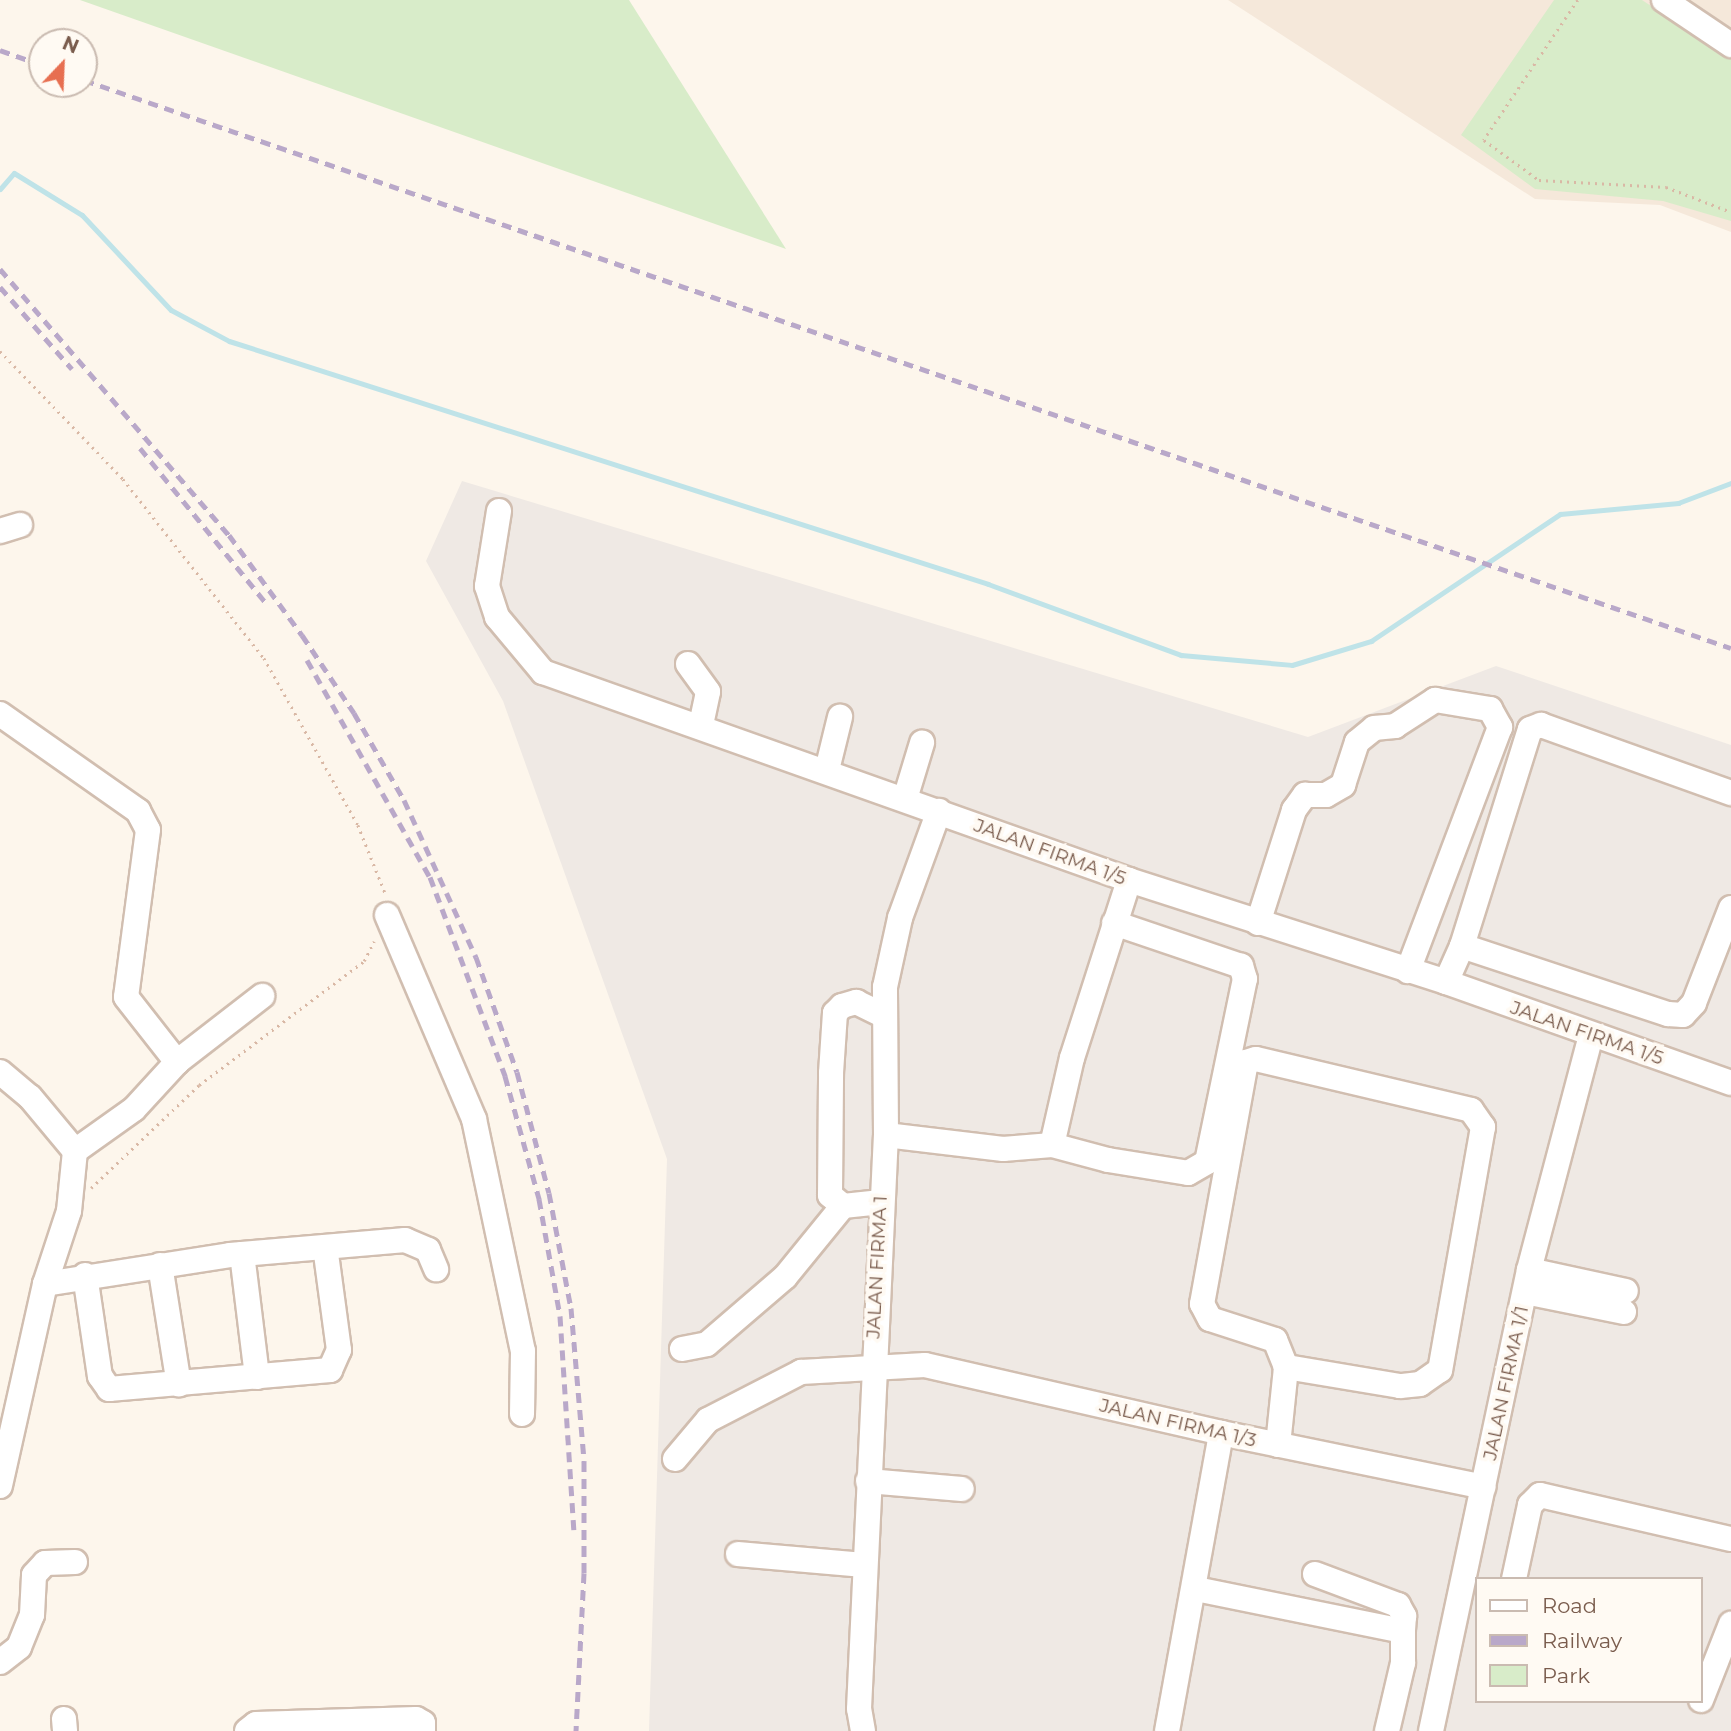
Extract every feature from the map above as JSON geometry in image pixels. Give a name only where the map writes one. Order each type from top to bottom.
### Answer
[{"type":"street","points":[[1664,0],[1731,45]]},
{"type":"street","name":"JALAN FIRMA 1/5","points":[[499,511],[487,586],[497,617],[515,643],[544,672],[827,770],[1129,880],[1446,982],[1591,1036],[1731,1082]]},
{"type":"street","points":[[688,664],[708,692],[701,726]]},
{"type":"street","points":[[1258,923],[1294,810],[1305,795],[1326,795],[1343,785],[1357,742],[1374,728],[1395,726],[1436,700],[1490,709],[1500,727],[1408,971]]},
{"type":"street","points":[[0,713],[138,811],[148,830],[126,997],[177,1062]]},
{"type":"street","points":[[827,770],[840,718]]},
{"type":"street","points":[[1446,982],[1462,946],[1530,729],[1541,725],[1731,793]]},
{"type":"street","points":[[905,799],[922,743]]},
{"type":"street","name":"JALAN FIRMA 1","points":[[863,1731],[859,1709],[864,1565],[886,1135],[883,1015],[900,918],[939,811]]},
{"type":"street","points":[[1052,1145],[1072,1058],[1129,880]]},
{"type":"street","points":[[1462,946],[1668,1014],[1683,1015],[1694,1003],[1731,908]]},
{"type":"street","points":[[387,915],[474,1119],[523,1351],[522,1414]]},
{"type":"street","points":[[886,1135],[1003,1150],[1052,1145],[1188,1173],[1207,1162],[1245,979],[1241,966],[1114,923]]},
{"type":"street","points":[[75,1151],[134,1109],[177,1062],[262,996]]},
{"type":"street","points":[[843,1206],[830,1195],[835,1013],[856,1002],[883,1015]]},
{"type":"street","name":"JALAN FIRMA 1/1","points":[[1431,1731],[1470,1581],[1484,1487],[1527,1281],[1591,1036]]},
{"type":"street","points":[[1278,1445],[1286,1367],[1269,1335],[1210,1319],[1202,1304],[1246,1062],[1256,1059],[1471,1110],[1483,1127],[1440,1370],[1420,1384],[1400,1386],[1286,1367]]},
{"type":"street","points":[[0,1072],[30,1097],[75,1151],[69,1211],[45,1283],[0,1486]]},
{"type":"street","points":[[682,1349],[707,1344],[785,1277],[843,1206],[881,1202]]},
{"type":"street","points":[[45,1283],[242,1254],[413,1241],[428,1250],[436,1269]]},
{"type":"street","points":[[85,1275],[100,1376],[109,1389],[330,1370],[337,1363],[325,1247]]},
{"type":"street","points":[[242,1254],[257,1377]]},
{"type":"street","points":[[160,1265],[179,1385]]},
{"type":"street","points":[[1527,1281],[1625,1302]]},
{"type":"street","name":"JALAN FIRMA 1/3","points":[[675,1459],[708,1420],[801,1372],[925,1365],[1220,1433],[1484,1487]]},
{"type":"street","points":[[1167,1731],[1196,1589],[1220,1433]]},
{"type":"street","points":[[868,1481],[962,1489]]},
{"type":"street","points":[[1514,1577],[1530,1505],[1540,1495],[1731,1539]]},
{"type":"street","points":[[738,1554],[864,1565]]},
{"type":"street","points":[[0,1662],[19,1647],[32,1615],[34,1576],[45,1563],[75,1562]]},
{"type":"street","points":[[1315,1574],[1398,1605],[1404,1616],[1403,1662],[1387,1731]]},
{"type":"street","points":[[1196,1589],[1403,1631]]},
{"type":"street","points":[[1703,1694],[1731,1624]]},
{"type":"street","points":[[247,1731],[256,1724],[416,1719],[423,1723],[423,1731]]},
{"type":"path","points":[[1578,0],[1484,140],[1539,180],[1667,187],[1731,212]]},
{"type":"path","points":[[0,351],[123,479],[264,658],[358,825],[386,892],[387,915],[364,961],[199,1085],[69,1211]]},
{"type":"shaded area","points":[[1228,0],[1731,0],[1731,232],[1660,205],[1535,199]]},
{"type":"shaded area","points":[[462,481],[1308,737],[1496,666],[1731,745],[1731,1731],[649,1731],[667,1159],[503,701],[426,561]]},
{"type":"green space","points":[[80,0],[629,0],[786,249]]},
{"type":"green space","points":[[1554,0],[1642,0],[1731,59],[1731,221],[1663,201],[1535,189],[1461,135]]},
{"type":"waterway","points":[[0,189],[14,173],[82,215],[171,310],[229,341],[988,584],[1181,655],[1292,665],[1371,641],[1560,514],[1678,503],[1731,483]]},
{"type":"railway","points":[[0,50],[28,60]]},
{"type":"railway","points":[[98,85],[1731,648]]},
{"type":"railway","points":[[0,269],[229,535],[302,635],[354,713],[404,800],[476,957],[517,1072],[549,1193],[571,1308],[584,1461],[584,1573],[576,1731]]},
{"type":"railway","points":[[0,287],[72,369]]},
{"type":"railway","points":[[140,448],[266,603]]},
{"type":"railway","points":[[307,660],[430,877],[505,1076],[539,1199],[560,1316],[574,1530]]}]
